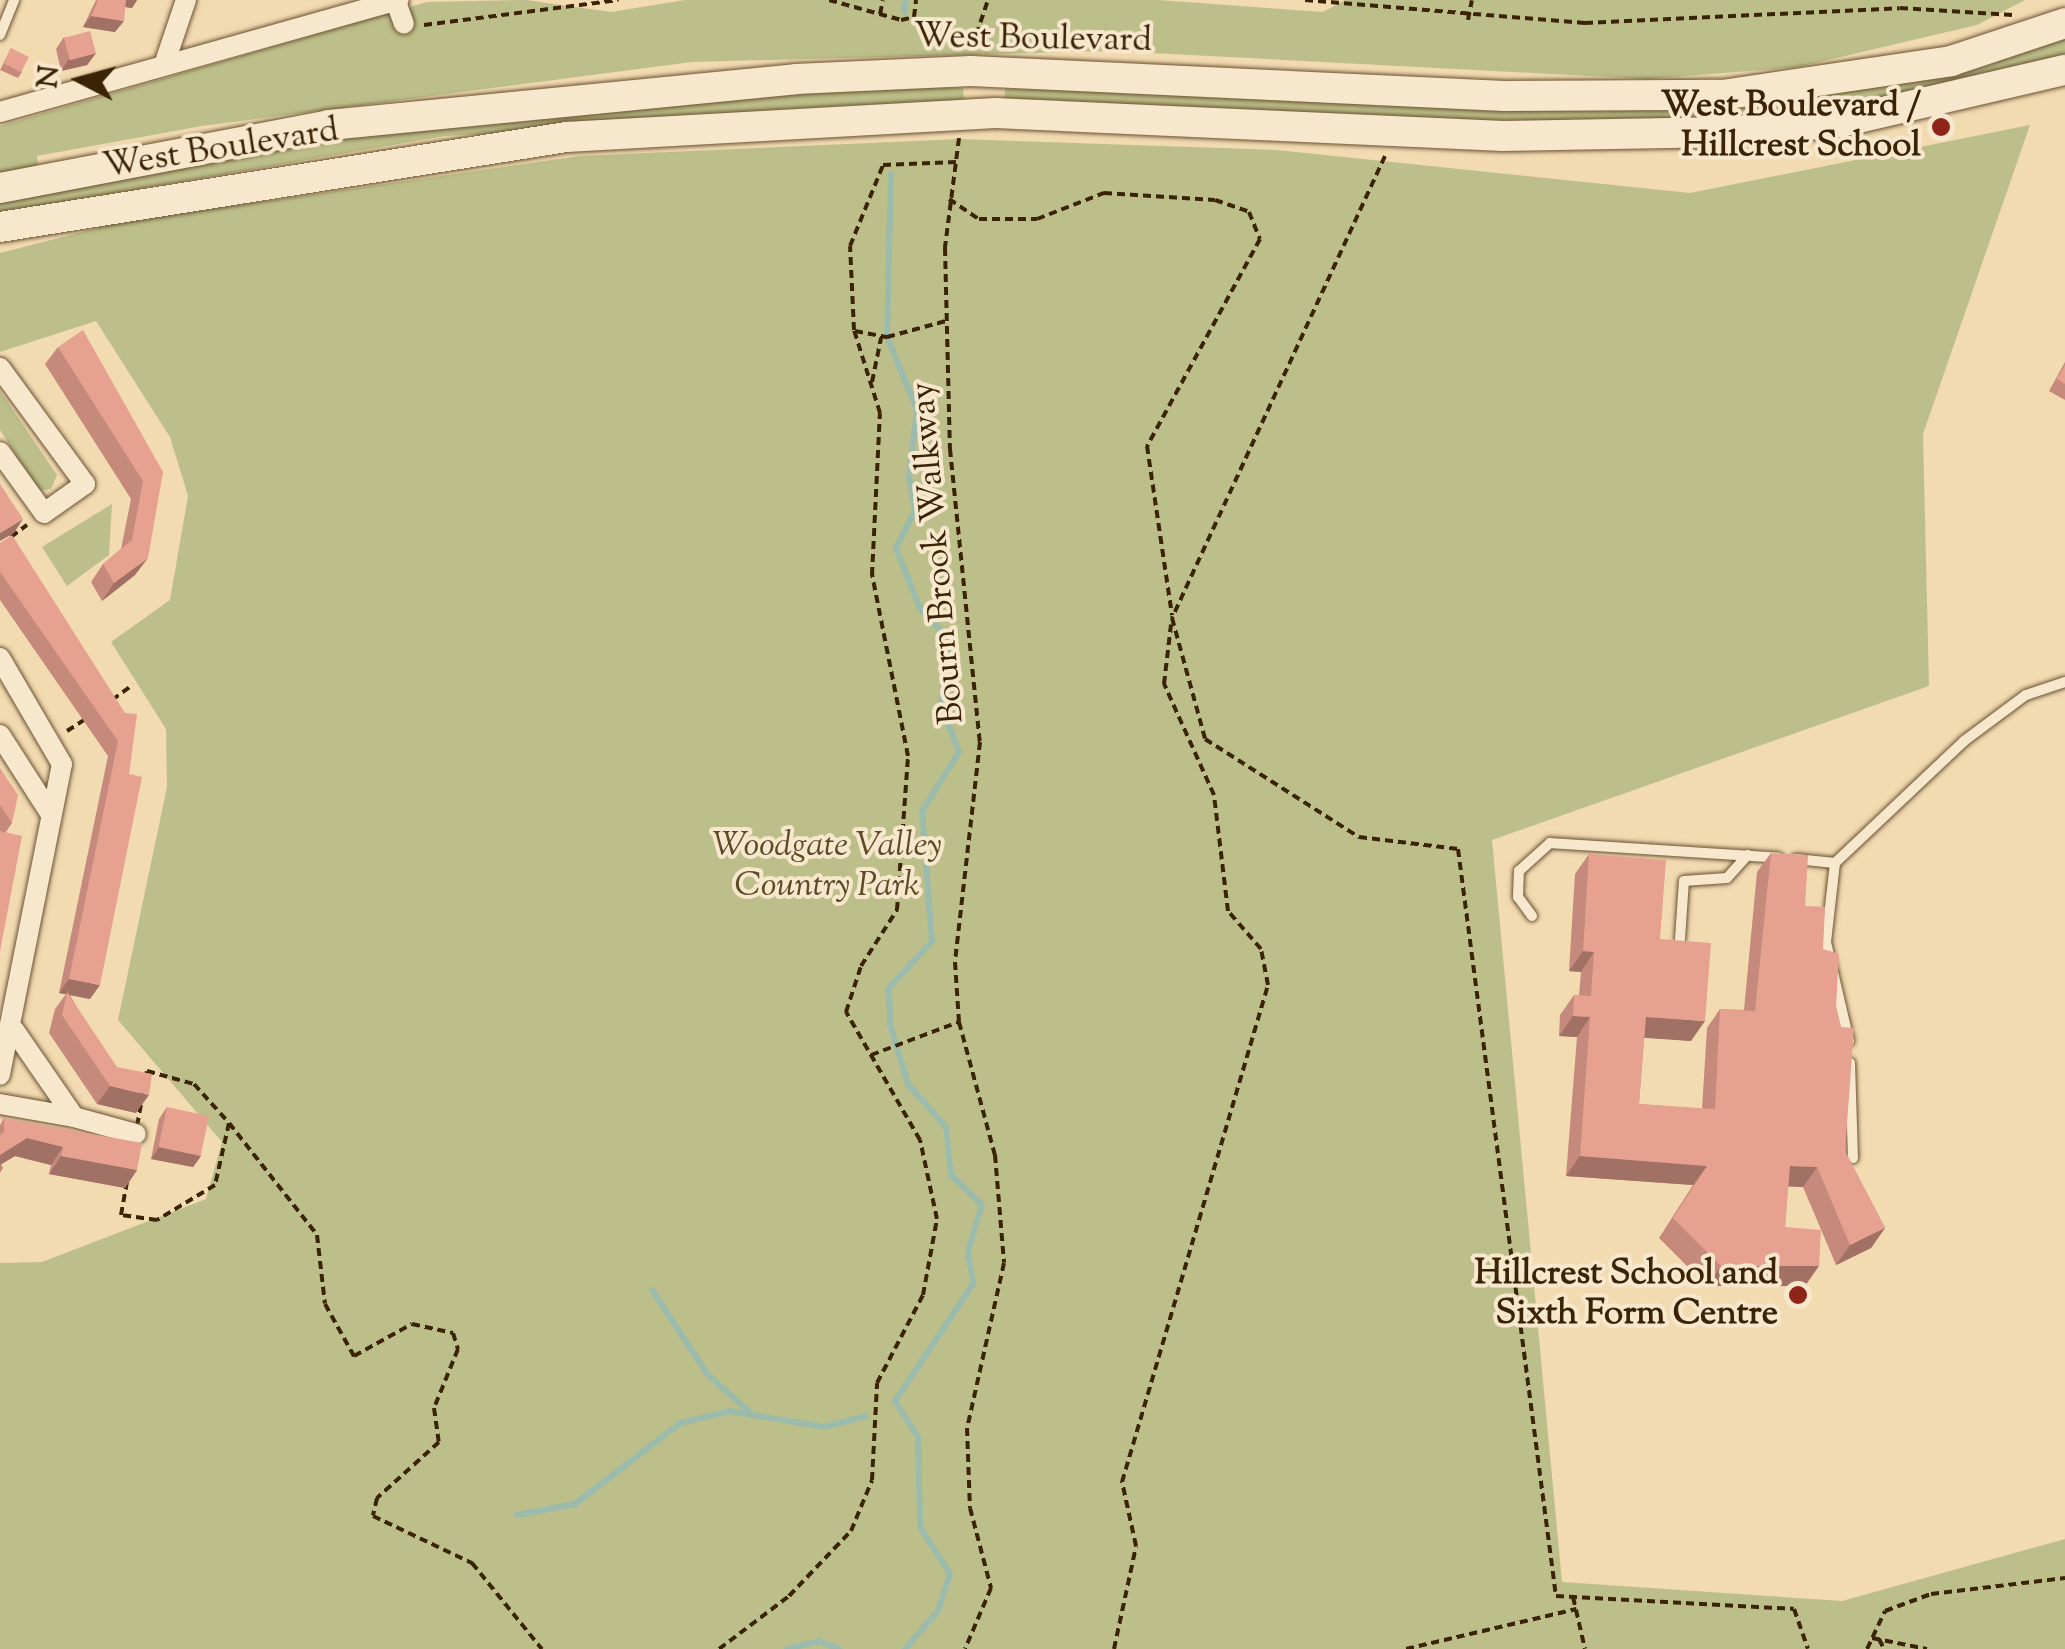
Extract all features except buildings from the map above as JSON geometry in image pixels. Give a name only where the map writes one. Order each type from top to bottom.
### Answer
[{"type":"main road","name":"West Boulevard","points":[[0,188],[330,125],[796,79],[971,71],[1614,100],[1827,83],[2030,38],[2065,23]]},
{"type":"main road","name":"West Boulevard","points":[[0,227],[566,137],[994,112],[1504,136],[1728,132],[1842,122],[2065,70]]},
{"type":"street","points":[[166,59],[186,0]]},
{"type":"street","points":[[0,112],[166,59],[397,1],[404,24]]},
{"type":"street","points":[[0,368],[86,484],[44,513],[0,452]]},
{"type":"street","points":[[0,658],[55,740],[62,764],[50,813],[14,1030],[0,1075]]},
{"type":"street","points":[[0,734],[50,813]]},
{"type":"street","points":[[14,1030],[74,1118]]},
{"type":"street","points":[[0,1104],[136,1134]]},
{"type":"lane","points":[[0,35],[14,0]]},
{"type":"lane","points":[[1853,1158],[1848,1026],[1826,942],[1835,863],[1964,741],[2026,695],[2065,682]]},
{"type":"lane","points":[[1532,916],[1518,897],[1519,871],[1550,843],[1835,863]]},
{"type":"lane","points":[[1680,939],[1684,881],[1727,878],[1748,855]]},
{"type":"path","points":[[404,24],[450,27],[618,0]]},
{"type":"path","points":[[829,0],[880,14],[914,17],[916,0]]},
{"type":"path","points":[[880,14],[882,0]]},
{"type":"path","points":[[972,34],[988,0]]},
{"type":"path","points":[[1305,0],[1468,20],[2000,7],[2030,38]]},
{"type":"path","points":[[1468,20],[1472,0]]},
{"type":"path","name":"Bourn Brook Walkway","points":[[961,126],[949,199],[946,321],[980,742],[957,897],[959,1022],[995,1155],[1004,1263],[967,1428],[970,1508],[991,1588],[965,1649]]},
{"type":"path","points":[[1114,1649],[1136,1546],[1122,1482],[1268,985],[1261,949],[1228,910],[1214,795],[1164,684],[1172,618],[1381,175],[1390,136]]},
{"type":"path","points":[[720,1649],[789,1596],[851,1531],[872,1480],[876,1383],[924,1295],[937,1219],[924,1156],[846,1012],[861,966],[898,910],[908,756],[872,575],[880,413],[854,330],[850,246],[883,165],[956,162]]},
{"type":"path","points":[[949,199],[979,219],[1037,218],[1104,194],[1215,200],[1248,212],[1260,240],[1147,446],[1172,618],[1205,739],[1359,837],[1458,848],[1556,1596],[1794,1609],[1808,1649]]},
{"type":"path","points":[[854,330],[880,338],[946,321]]},
{"type":"path","points":[[872,386],[880,338]]},
{"type":"path","points":[[0,544],[44,513]]},
{"type":"path","points":[[55,740],[133,686]]},
{"type":"path","points":[[871,1055],[959,1022]]},
{"type":"path","points":[[228,1123],[215,1185],[157,1220],[120,1215],[147,1070],[194,1084],[228,1123],[316,1235],[325,1304],[354,1356],[412,1324],[453,1333],[458,1349],[434,1408],[439,1442],[377,1498],[373,1516],[472,1563],[542,1649]]},
{"type":"path","points":[[1867,1649],[1885,1611],[1932,1594],[2065,1578]]},
{"type":"path","points":[[1573,1597],[1586,1649]]},
{"type":"path","points":[[1406,1649],[1576,1609]]},
{"type":"path","points":[[1875,1639],[1884,1649]]},
{"type":"path","points":[[1875,1639],[1927,1649]]},
{"type":"green space","points":[[526,0],[611,12],[685,0],[1158,0],[1323,12],[1345,0],[2025,0],[1977,25],[1798,67],[1648,79],[1112,51],[692,62],[202,126],[37,156],[38,165],[0,174],[0,126],[427,2]]},
{"type":"green space","points":[[2065,39],[2065,57],[1856,104],[1727,118],[1490,123],[1004,101],[1005,89],[1229,92],[1596,109]]},
{"type":"green space","points":[[876,87],[963,88],[964,104],[445,136],[0,213],[0,197],[348,136]]},
{"type":"green space","name":"Woodgate Valley Country Park","points":[[2030,125],[1923,434],[1929,686],[1492,840],[1562,1582],[1842,1601],[2065,1539],[2065,1649],[0,1649],[0,1263],[42,1262],[206,1199],[222,1142],[118,1020],[167,787],[166,729],[111,642],[170,600],[188,496],[170,437],[96,321],[0,352],[0,253],[121,222],[580,156],[959,139],[1277,150],[1690,193]]},
{"type":"green space","points":[[0,391],[57,475],[51,489],[39,491],[0,430]]},
{"type":"green space","points":[[112,504],[109,555],[67,586],[42,547]]},
{"type":"waterway","points":[[904,12],[906,0]]},
{"type":"waterway","points":[[891,174],[887,337],[917,409],[909,477],[915,510],[896,548],[920,608],[949,640],[941,706],[959,752],[922,811],[932,941],[889,988],[890,1024],[908,1084],[946,1127],[951,1175],[982,1205],[968,1251],[973,1284],[895,1401],[918,1437],[920,1527],[950,1574],[938,1611],[905,1649]]},
{"type":"waterway","points":[[652,1290],[708,1375],[751,1413]]},
{"type":"waterway","points":[[517,1515],[575,1504],[680,1423],[730,1411],[824,1427],[866,1416]]},
{"type":"waterway","points":[[787,1649],[819,1641],[839,1649]]},
{"type":"place","name":"West Boulevard / Hillcrest School","points":[[1941,127]]},
{"type":"place","name":"Hillcrest School and Sixth Form Centre","points":[[1798,1295]]}]
